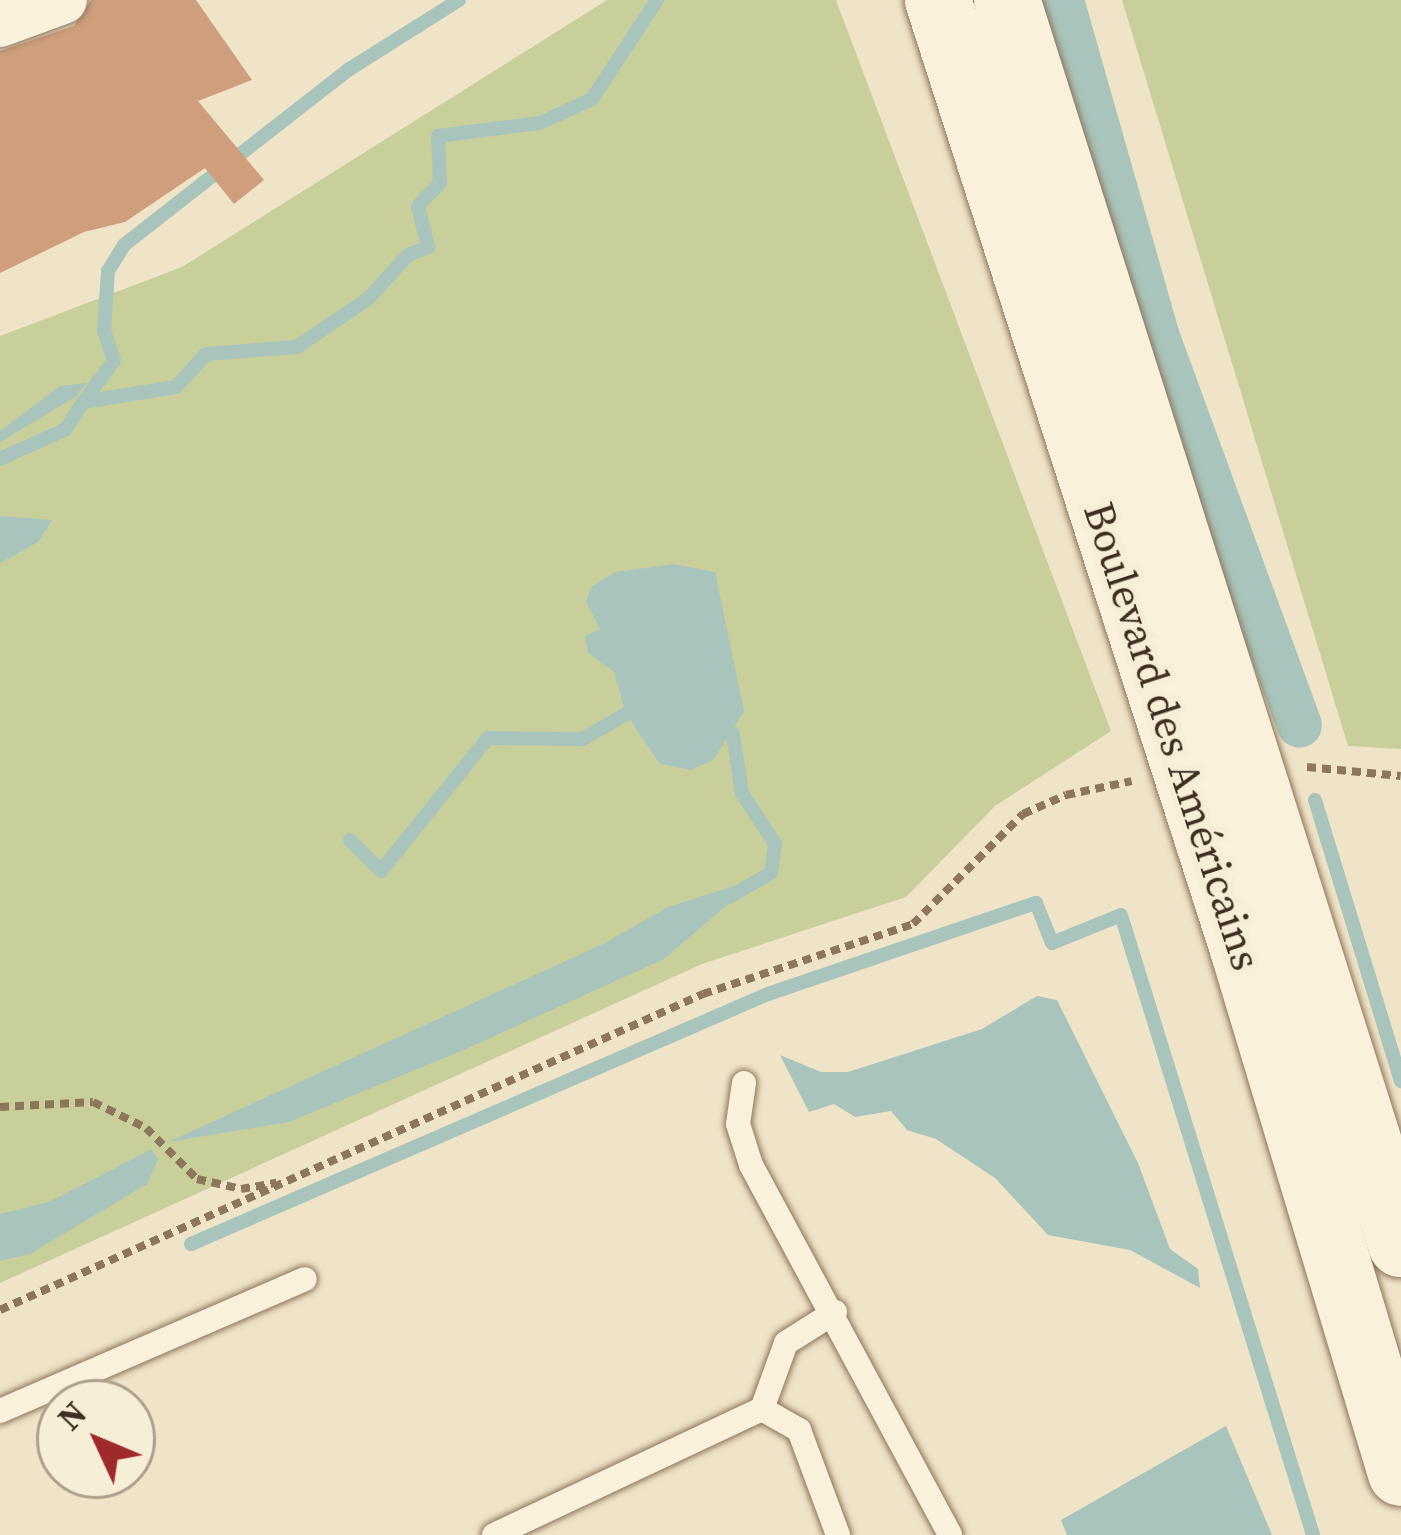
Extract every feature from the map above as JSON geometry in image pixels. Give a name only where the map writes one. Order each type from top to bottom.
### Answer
[{"type":"main road","name":"Boulevard des Américains","points":[[938,0],[1181,771],[1264,1014],[1401,1474]]},
{"type":"main road","name":"Boulevard des Américains","points":[[1007,0],[1401,1244]]},
{"type":"street","points":[[0,23],[63,0]]},
{"type":"lane","points":[[744,1083],[738,1124],[751,1165],[835,1312],[950,1535]]},
{"type":"lane","points":[[0,1411],[305,1279]]},
{"type":"lane","points":[[494,1535],[762,1409],[786,1343],[835,1312]]},
{"type":"lane","points":[[762,1409],[799,1430],[838,1535]]},
{"type":"path","points":[[1251,760],[1401,776]]},
{"type":"path","points":[[0,1310],[703,994],[913,924],[1023,814],[1066,795],[1181,771]]},
{"type":"path","points":[[0,1107],[93,1102],[146,1128],[197,1179],[241,1189],[289,1180]]},
{"type":"green space","points":[[607,0],[836,0],[1111,731],[995,806],[906,897],[702,964],[0,1283],[0,336],[182,267]]},
{"type":"green space","points":[[1122,0],[1401,0],[1401,749],[1348,746]]},
{"type":"water","points":[[87,383],[75,397],[0,442],[0,431],[60,386]]},
{"type":"water","points":[[0,516],[52,520],[38,542],[0,563]]},
{"type":"water","points":[[674,564],[715,572],[744,711],[714,759],[692,770],[660,764],[626,714],[614,672],[588,653],[585,636],[600,629],[586,601],[592,586],[616,572]]},
{"type":"water","points":[[734,886],[742,892],[664,959],[468,1048],[289,1122],[168,1142],[603,944],[668,907]]},
{"type":"water","points":[[1037,996],[1057,1000],[1138,1163],[1170,1249],[1198,1269],[1200,1288],[1130,1250],[1048,1235],[995,1178],[936,1139],[907,1130],[891,1111],[855,1117],[834,1104],[809,1112],[780,1055],[821,1072],[848,1072],[982,1029]]},
{"type":"water","points":[[152,1149],[158,1160],[147,1184],[30,1254],[0,1261],[0,1214],[49,1202]]},
{"type":"water","points":[[1226,1426],[1272,1535],[1067,1535],[1061,1520]]},
{"type":"building","points":[[91,0],[196,0],[252,80],[198,101],[264,180],[234,204],[205,168],[125,222],[84,232],[0,273],[0,51],[74,26]]},
{"type":"waterway","points":[[83,402],[114,361],[104,330],[108,271],[124,245],[348,70],[459,0]]},
{"type":"waterway","points":[[0,459],[66,429],[83,402],[176,387],[206,354],[297,347],[368,299],[408,255],[428,247],[418,206],[440,183],[438,136],[540,123],[592,99],[657,0]]},
{"type":"waterway","points":[[1061,0],[1156,334],[1299,725]]},
{"type":"waterway","points":[[350,840],[381,871],[488,738],[583,739],[626,714]]},
{"type":"waterway","points":[[729,897],[771,873],[775,844],[742,793],[733,734]]},
{"type":"waterway","points":[[1315,800],[1401,1081]]},
{"type":"waterway","points":[[191,1244],[768,994],[1036,903],[1052,943],[1121,915],[1313,1535]]}]
